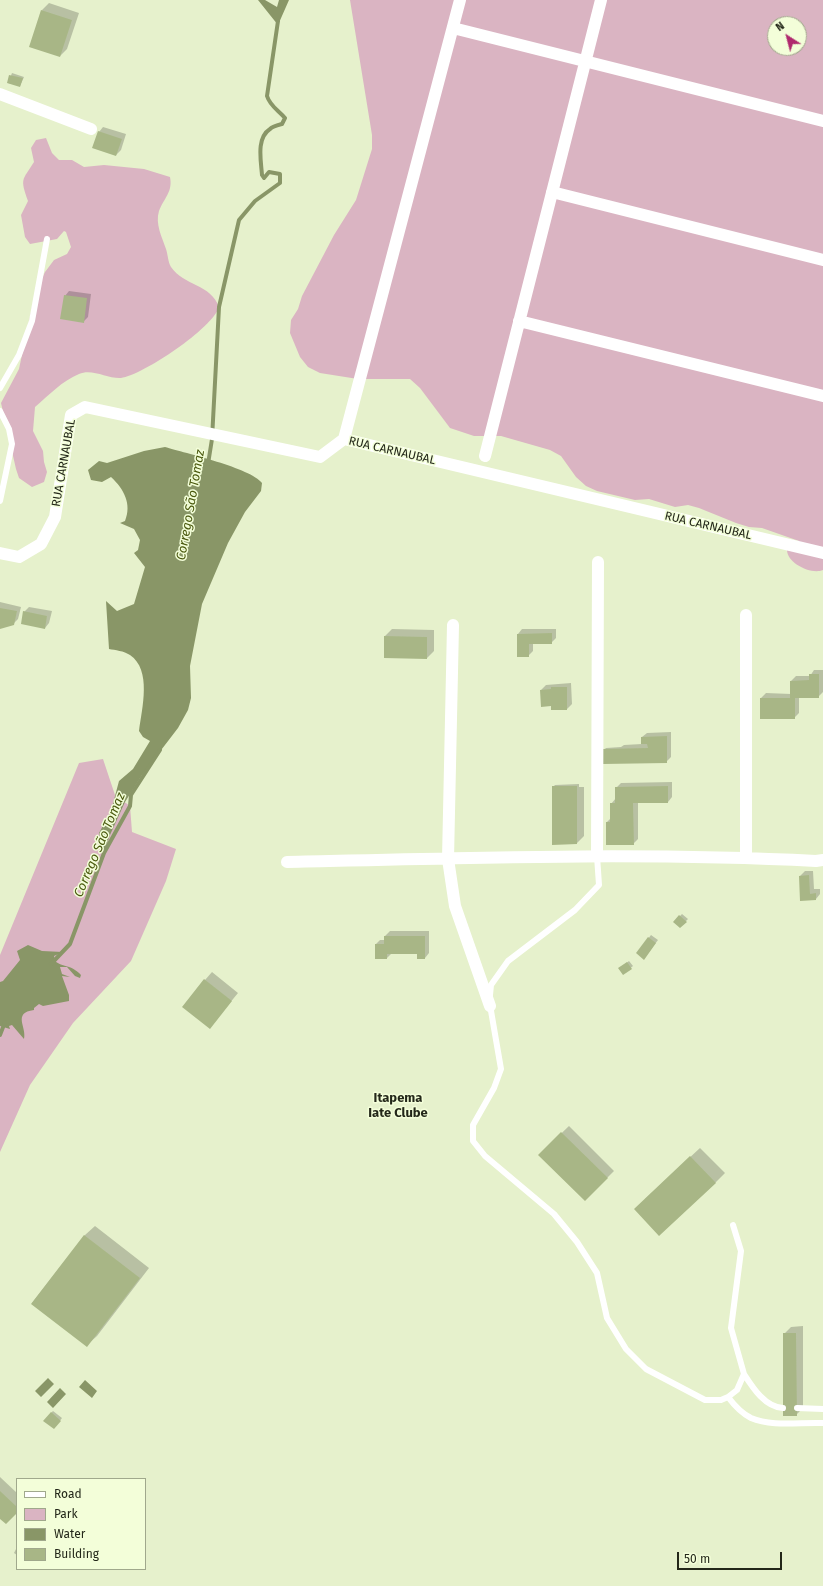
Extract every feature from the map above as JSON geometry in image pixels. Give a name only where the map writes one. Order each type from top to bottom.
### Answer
[{"type":"street","points":[[344,439],[460,0]]},
{"type":"street","points":[[485,456],[601,0]]},
{"type":"street","points":[[453,28],[823,121]]},
{"type":"street","points":[[0,94],[91,129]]},
{"type":"street","points":[[552,192],[823,260]]},
{"type":"street","points":[[519,321],[823,396]]},
{"type":"street","name":"RUA CARNAUBAL","points":[[0,553],[19,557],[41,544],[56,516],[71,415],[85,407],[320,457],[344,439],[823,553]]},
{"type":"street","points":[[597,856],[598,562]]},
{"type":"street","points":[[746,615],[746,857]]},
{"type":"street","points":[[453,625],[448,859],[455,906],[490,1006]]},
{"type":"street","points":[[286,862],[597,856],[746,857],[816,861],[823,860]]},
{"type":"lane","points":[[0,388],[19,354],[32,321],[47,239]]},
{"type":"lane","points":[[0,411],[10,429],[12,444],[0,501]]},
{"type":"lane","points":[[597,856],[599,885],[575,910],[508,961],[491,985],[490,1006],[502,1069],[494,1088],[473,1125],[473,1141],[485,1156],[554,1214],[578,1242],[597,1273],[607,1318],[626,1349],[646,1369],[706,1400],[721,1400],[728,1397],[736,1390],[744,1374]]},
{"type":"lane","points":[[733,1225],[741,1251],[731,1328],[744,1374],[766,1402],[783,1408]]},
{"type":"lane","points":[[728,1397],[738,1409],[750,1418],[767,1422],[823,1423]]},
{"type":"lane","points":[[797,1408],[823,1409]]},
{"type":"green space","points":[[350,0],[823,0],[823,570],[812,571],[800,567],[791,559],[787,550],[799,541],[762,528],[749,527],[736,523],[688,505],[675,507],[649,499],[635,500],[597,491],[586,486],[576,477],[561,456],[550,450],[501,436],[474,436],[450,428],[420,388],[410,379],[358,379],[320,373],[308,367],[300,357],[290,333],[291,320],[298,309],[302,296],[334,235],[356,200],[372,149],[372,135]]},
{"type":"green space","points":[[46,138],[52,153],[59,160],[72,160],[84,167],[104,165],[144,169],[170,177],[171,182],[169,191],[159,211],[158,221],[170,265],[176,273],[210,294],[215,299],[219,307],[214,316],[191,338],[145,369],[121,378],[84,372],[61,384],[35,407],[33,431],[43,451],[47,472],[44,482],[32,487],[19,478],[1,403],[19,369],[35,293],[45,272],[54,260],[67,254],[71,247],[66,232],[64,231],[57,239],[30,244],[25,237],[21,215],[28,201],[23,184],[27,173],[34,162],[31,148],[36,140]]},
{"type":"green space","points":[[103,759],[115,795],[130,806],[132,832],[176,849],[166,881],[131,961],[73,1023],[30,1085],[0,1152],[0,955],[79,763]]},
{"type":"water","points":[[258,0],[265,0],[277,7],[279,0],[289,0],[278,25]]},
{"type":"water","points":[[165,447],[245,472],[255,477],[262,483],[261,491],[245,512],[228,543],[202,604],[190,666],[191,698],[188,710],[178,728],[142,775],[125,802],[110,835],[104,853],[99,833],[111,811],[119,781],[133,769],[150,741],[143,737],[139,731],[144,690],[141,670],[137,662],[130,655],[109,649],[106,601],[117,611],[134,604],[145,567],[134,553],[138,550],[140,540],[134,529],[120,523],[125,521],[127,515],[128,509],[126,497],[111,477],[102,482],[91,480],[88,470],[99,461],[107,463],[144,451]]},
{"type":"water","points":[[28,945],[42,951],[63,952],[54,956],[55,961],[74,969],[81,975],[80,978],[75,976],[67,967],[60,967],[62,974],[70,977],[62,976],[69,995],[69,1001],[43,1006],[39,1004],[34,1008],[34,1010],[24,1014],[22,1021],[24,1039],[12,1025],[9,1026],[10,1029],[0,1026],[0,982],[3,981],[20,960],[17,951]]},
{"type":"water","points":[[48,1378],[54,1384],[41,1397],[35,1391]]},
{"type":"water","points":[[85,1380],[97,1391],[92,1398],[79,1387]]},
{"type":"water","points":[[60,1388],[66,1394],[53,1408],[47,1402]]},
{"type":"building","points":[[41,10],[72,20],[60,57],[29,47]]},
{"type":"building","points":[[9,75],[23,78],[20,87],[7,83]]},
{"type":"building","points":[[98,131],[122,139],[116,156],[92,148]]},
{"type":"building","points":[[64,295],[87,298],[84,323],[60,319]]},
{"type":"building","points":[[0,608],[17,611],[14,625],[0,629]]},
{"type":"building","points":[[23,611],[47,616],[45,629],[21,624]]},
{"type":"building","points":[[552,633],[552,644],[529,644],[529,657],[517,657],[517,634]]},
{"type":"building","points":[[384,636],[427,637],[427,659],[384,658]]},
{"type":"building","points":[[809,674],[819,674],[819,698],[795,698],[795,719],[760,719],[760,698],[790,698],[790,681],[809,680]]},
{"type":"building","points":[[551,687],[567,687],[567,710],[551,710],[551,706],[541,707],[540,690],[551,689]]},
{"type":"building","points":[[667,736],[667,763],[603,764],[603,749],[648,748],[647,744],[641,744],[641,737]]},
{"type":"building","points":[[552,786],[577,786],[577,844],[552,845]]},
{"type":"building","points":[[668,786],[668,803],[633,803],[634,845],[606,845],[606,822],[610,822],[610,803],[615,803],[615,787]]},
{"type":"building","points":[[809,875],[810,894],[816,893],[816,900],[800,901],[799,876]]},
{"type":"building","points":[[679,915],[687,922],[680,928],[673,922]]},
{"type":"building","points":[[384,936],[425,936],[425,959],[417,959],[417,954],[387,954],[387,959],[375,959],[375,944],[384,944]]},
{"type":"building","points":[[648,937],[656,943],[644,960],[636,953]]},
{"type":"building","points":[[627,962],[632,969],[623,975],[618,968]]},
{"type":"building","points":[[204,979],[232,1001],[210,1029],[182,1007]]},
{"type":"building","points":[[561,1132],[608,1178],[585,1201],[538,1155]]},
{"type":"building","points":[[690,1156],[716,1183],[659,1236],[634,1209]]},
{"type":"building","points":[[84,1235],[140,1278],[87,1347],[31,1304]]},
{"type":"building","points":[[783,1333],[796,1333],[797,1416],[783,1416]]},
{"type":"building","points":[[51,1412],[61,1421],[54,1429],[43,1421]]},
{"type":"building","points":[[0,1491],[16,1506],[16,1514],[6,1524],[0,1519]]},
{"type":"waterway","name":"Corrego São Tomaz","points":[[208,464],[212,439],[219,307],[239,220],[255,201],[280,183],[280,174],[269,172],[264,178],[262,175],[260,157],[261,144],[266,133],[273,127],[282,124],[285,118],[272,105],[267,96],[278,21]]},
{"type":"waterway","name":"Corrego São Tomaz","points":[[51,964],[70,944],[104,853],[130,806],[131,795],[160,750]]},
{"type":"waterway","name":"Corrego São Tomaz","points":[[0,1035],[5,1022]]},
{"type":"district","name":"Itapema Iate Clube","points":[[398,1106]]}]
